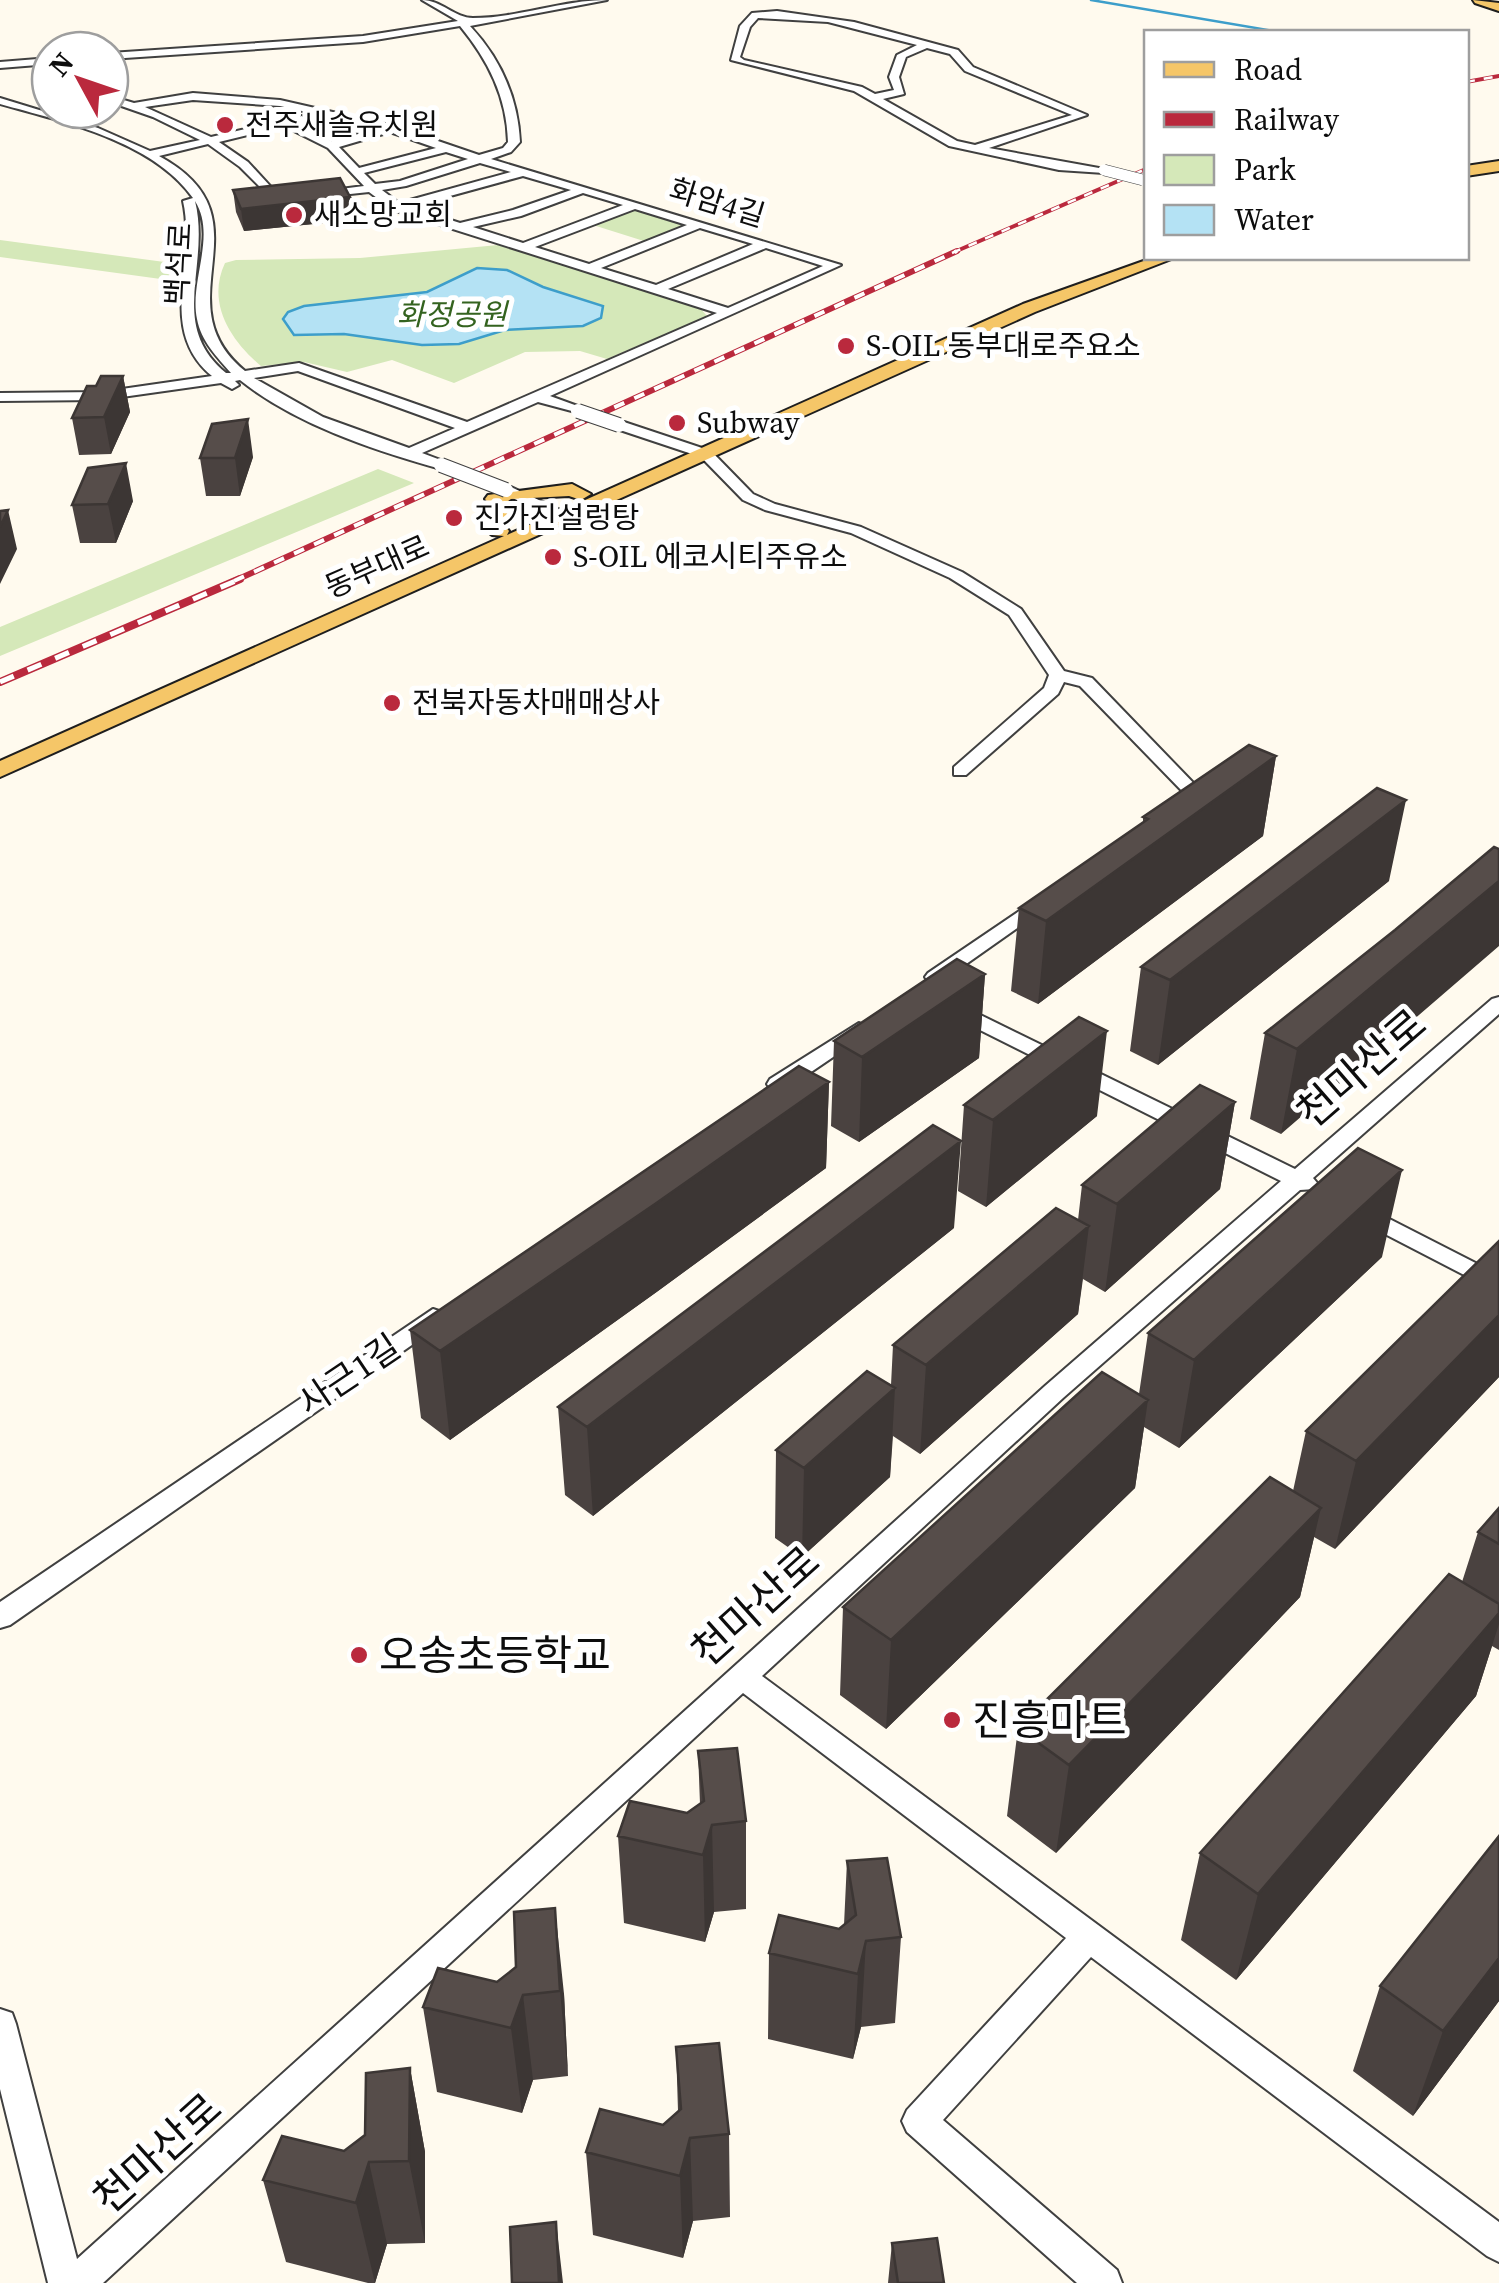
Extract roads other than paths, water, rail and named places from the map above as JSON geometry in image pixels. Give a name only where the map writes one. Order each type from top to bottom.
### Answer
[{"type":"main road","points":[[1479,0],[1499,5]]},
{"type":"main road","points":[[1491,0],[1499,5]]},
{"type":"main road","points":[[1469,171],[1499,166]]},
{"type":"main road","points":[[1469,179],[1499,174]]},
{"type":"main road","name":"동부대로","points":[[0,751],[499,531],[552,514],[581,494],[697,450],[974,318],[1144,253]]},
{"type":"main road","name":"동부대로","points":[[0,770],[697,450],[1029,308],[1161,260]]},
{"type":"main road","points":[[499,531],[490,526],[503,519],[506,511],[495,500],[506,494],[572,490],[581,494]]},
{"type":"street","points":[[427,0],[468,22]]},
{"type":"street","points":[[130,55],[324,43],[602,0]]},
{"type":"street","points":[[975,149],[1082,116],[969,69],[954,52],[926,44],[796,14],[755,15],[745,26],[735,58],[741,62],[838,83],[877,97],[953,144],[975,149],[1060,167],[1104,170],[1144,181]]},
{"type":"street","points":[[260,202],[374,190],[508,150],[514,142],[513,111],[477,37],[465,26],[468,22]]},
{"type":"street","points":[[877,97],[900,92],[894,77],[902,55],[926,44]]},
{"type":"street","points":[[0,65],[30,63]]},
{"type":"street","name":"화암4길","points":[[135,106],[166,97],[228,96],[324,112],[390,128],[446,149],[834,264],[410,453]]},
{"type":"street","points":[[130,104],[208,142],[258,174],[277,200]]},
{"type":"street","name":"백석로","points":[[0,105],[85,128],[148,155],[182,176],[209,208],[202,318],[212,342],[239,376],[314,417],[410,453],[437,468]]},
{"type":"street","name":"백석로","points":[[0,105],[110,146],[161,175],[188,199],[196,218],[185,286],[188,330],[200,355],[222,378],[306,425],[437,468],[552,514]]},
{"type":"street","points":[[148,155],[288,124],[324,112]]},
{"type":"street","points":[[288,124],[332,146],[374,190],[397,207],[728,312]]},
{"type":"street","points":[[332,146],[390,128]]},
{"type":"street","points":[[360,171],[446,149]]},
{"type":"street","points":[[397,207],[466,191],[523,172]]},
{"type":"street","points":[[460,227],[584,190]]},
{"type":"street","points":[[524,247],[635,204]]},
{"type":"street","points":[[209,208],[226,206]]},
{"type":"street","points":[[589,268],[700,224]]},
{"type":"street","points":[[657,289],[765,244]]},
{"type":"street","points":[[0,397],[101,396],[300,367],[466,427]]},
{"type":"street","points":[[536,396],[697,450],[748,497],[888,543],[1002,602],[1015,612],[1058,675],[1086,682],[1194,794],[1162,818]]},
{"type":"street","points":[[960,771],[1052,690],[1058,675]]},
{"type":"street","points":[[1064,886],[916,990],[1499,1285]]},
{"type":"street","name":"천마산로","points":[[78,2283],[1054,1392],[1499,1003]]},
{"type":"street","points":[[754,1100],[884,1012]]},
{"type":"street","name":"사근1길","points":[[0,1618],[446,1309]]},
{"type":"street","points":[[741,1676],[1499,2244]]},
{"type":"street","points":[[1088,1937],[919,2120],[1104,2283]]},
{"type":"street","points":[[0,2024],[66,2283]]},
{"type":"water","points":[[477,268],[507,270],[543,287],[603,306],[601,318],[583,326],[505,330],[459,344],[422,345],[344,334],[294,335],[283,319],[288,312],[304,306],[427,292]]},
{"type":"waterway","points":[[1091,0],[1267,30]]},
{"type":"railway","points":[[1469,81],[1499,76]]},
{"type":"railway","points":[[952,253],[1144,170]]},
{"type":"railway","points":[[234,581],[957,251]]},
{"type":"railway","points":[[0,682],[240,579]]},
{"type":"place","name":"전주새솔유치원","points":[[225,125]]},
{"type":"place","name":"새소망교회","points":[[294,215]]},
{"type":"place","name":"S-OIL 동부대로주요소","points":[[846,346]]},
{"type":"place","name":"Subway","points":[[677,423]]},
{"type":"place","name":"진가진설렁탕","points":[[454,518]]},
{"type":"place","name":"S-OIL 에코시티주유소","points":[[553,557]]},
{"type":"place","name":"전북자동차매매상사","points":[[392,703]]},
{"type":"place","name":"오송초등학교","points":[[359,1655]]},
{"type":"place","name":"진흥마트","points":[[952,1720]]},
{"type":"park label","name":"화정공원","points":[[452,315]]}]
